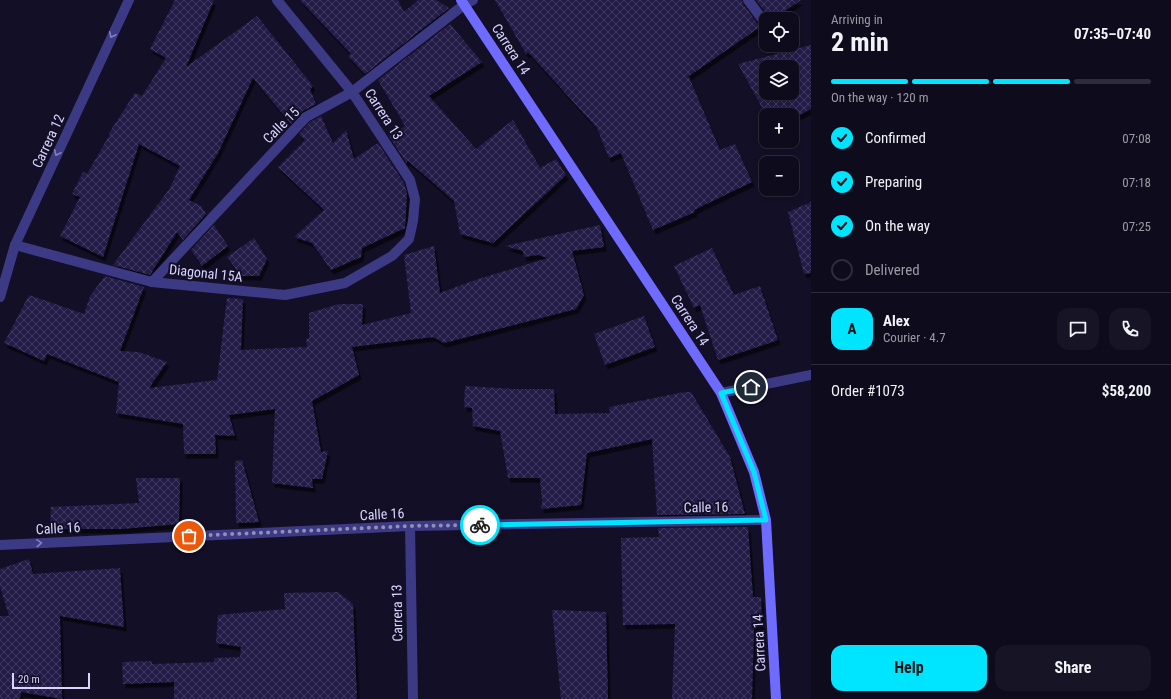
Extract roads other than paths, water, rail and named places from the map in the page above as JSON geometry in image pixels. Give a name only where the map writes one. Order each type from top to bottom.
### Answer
[{"type":"street","name":"Carrera 12","points":[[0,297],[14,245],[129,0]]},
{"type":"street","name":"Carrera 13","points":[[277,0],[352,92],[410,180],[415,199],[413,221],[409,239],[392,256]]},
{"type":"street","points":[[748,0],[759,15]]},
{"type":"street","name":"Calle 15","points":[[152,282],[306,117],[352,92],[466,1]]},
{"type":"street","name":"Carrera 14","points":[[466,1],[721,393],[754,472],[766,520],[776,699]]},
{"type":"street","name":"Diagonal 15A","points":[[14,245],[152,282],[285,295],[345,283],[392,256]]},
{"type":"street","points":[[721,393],[811,375]]},
{"type":"street","name":"Calle 16","points":[[0,545],[410,526],[766,520]]},
{"type":"street","name":"Carrera 13","points":[[410,526],[413,699]]}]
